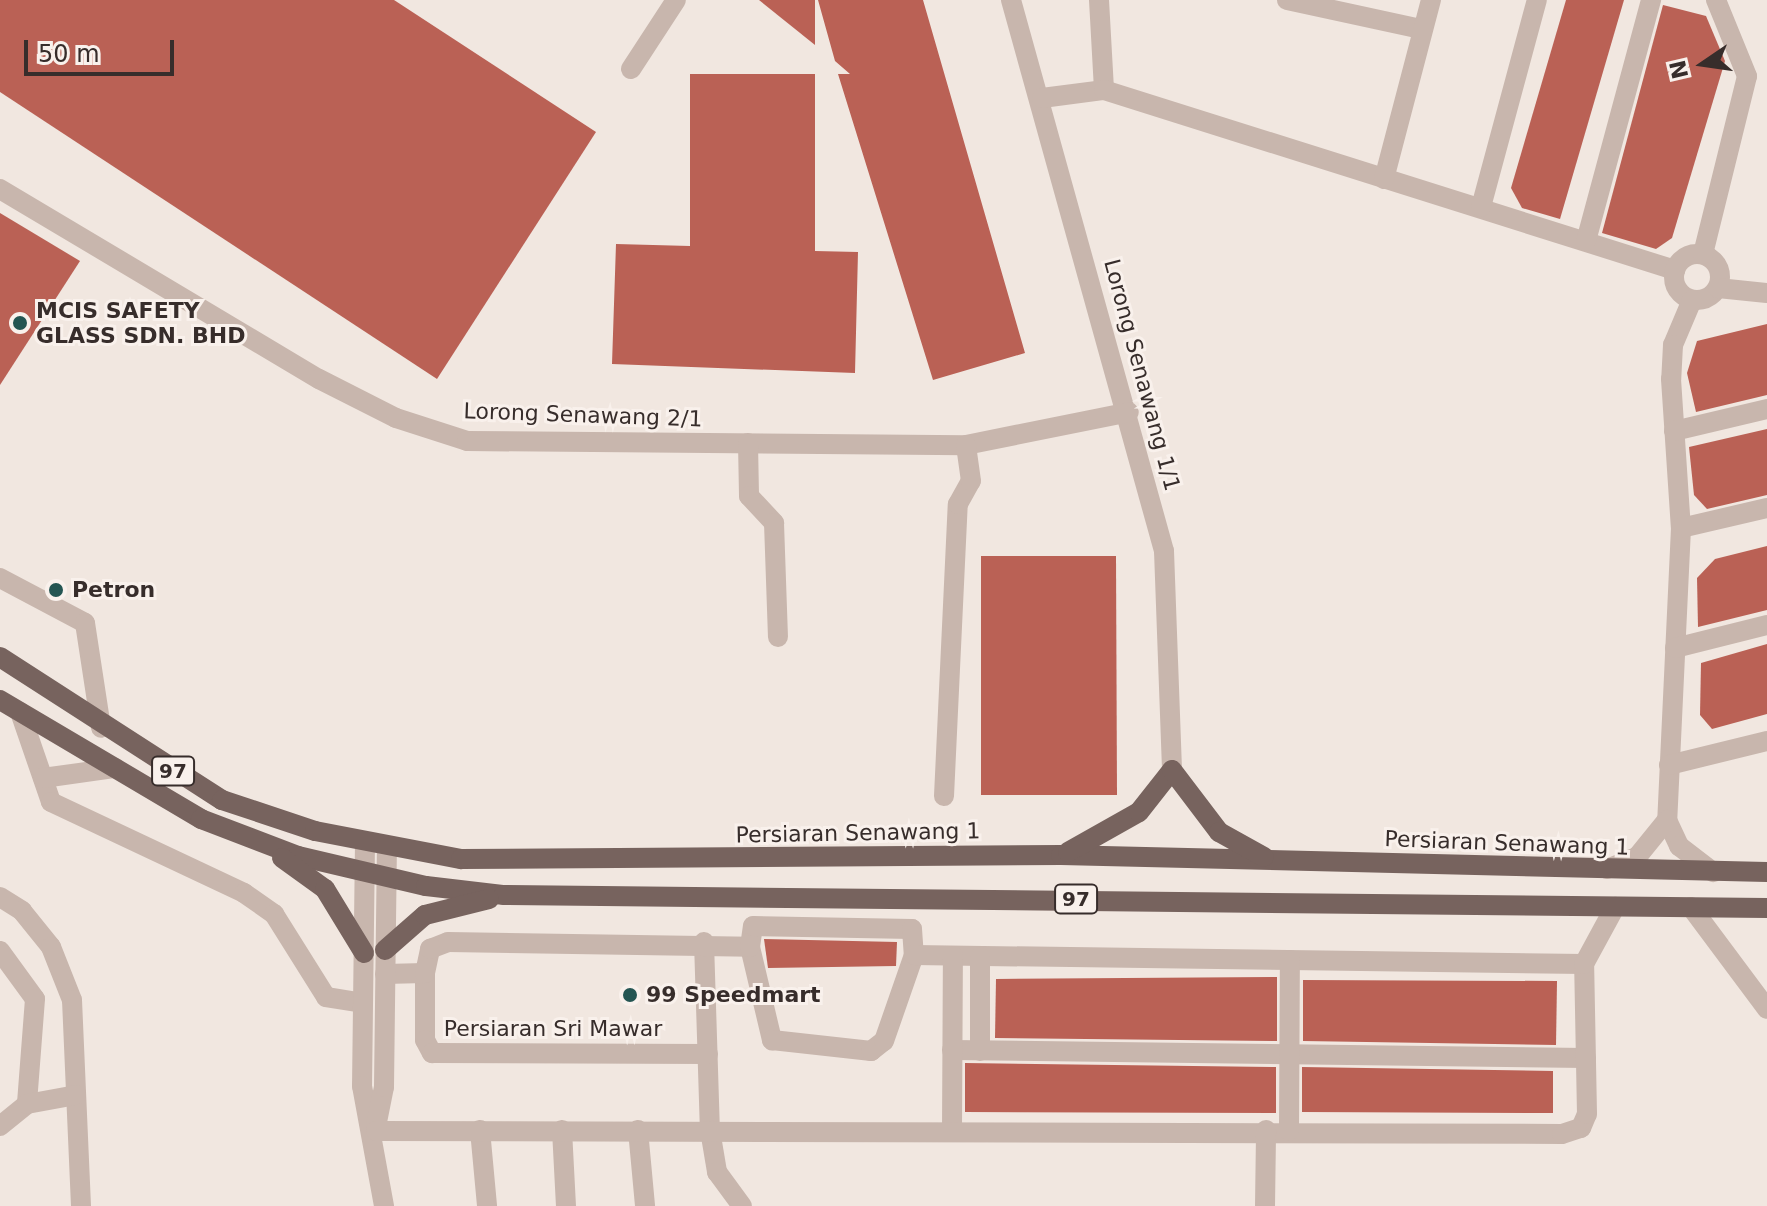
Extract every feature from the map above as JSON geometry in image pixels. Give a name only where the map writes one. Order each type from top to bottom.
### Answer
[{"type":"main road","name":"Persiaran Senawang 1","points":[[0,657],[101,728],[222,800],[365,842],[499,862],[1061,855],[1767,872]]},
{"type":"main road","name":"97","points":[[0,700],[201,819],[365,876],[504,895],[889,895],[1767,908]]},
{"type":"main road","points":[[1061,855],[1120,828],[1172,770],[1219,832],[1268,859]]},
{"type":"main road","points":[[254,838],[325,889],[364,953]]},
{"type":"main road","points":[[385,950],[425,915],[504,895]]},
{"type":"street","points":[[631,69],[676,0]]},
{"type":"street","name":"Lorong Senawang 1/1","points":[[1011,0],[1042,98],[1164,551],[1172,770]]},
{"type":"street","points":[[1099,0],[1104,90]]},
{"type":"street","points":[[1287,0],[1421,29]]},
{"type":"street","points":[[1384,179],[1431,0]]},
{"type":"street","points":[[1481,207],[1537,0]]},
{"type":"street","points":[[1586,241],[1651,0]]},
{"type":"street","points":[[1703,254],[1747,76],[1716,0]]},
{"type":"street","points":[[1042,98],[1104,90],[1675,270]]},
{"type":"street","name":"Lorong Senawang 2/1","points":[[0,189],[396,418],[467,441],[966,445],[1129,412]]},
{"type":"street","points":[[1692,300],[1675,285],[1675,270],[1683,259],[1703,254]]},
{"type":"street","points":[[1703,254],[1718,268],[1718,288]]},
{"type":"street","points":[[1713,872],[1679,846],[1667,820],[1681,528],[1674,431],[1673,345],[1692,300],[1718,288],[1767,293]]},
{"type":"street","points":[[1674,431],[1767,409]]},
{"type":"street","points":[[748,443],[749,496],[774,523],[778,637]]},
{"type":"street","points":[[944,796],[958,504],[971,481],[966,445]]},
{"type":"street","points":[[1681,528],[1767,508]]},
{"type":"street","points":[[0,578],[85,623],[101,728]]},
{"type":"street","points":[[1675,648],[1767,625]]},
{"type":"street","points":[[20,712],[51,802],[254,900],[274,914],[326,997],[363,1003]]},
{"type":"street","points":[[1669,765],[1767,741]]},
{"type":"street","points":[[43,778],[115,768]]},
{"type":"street","points":[[1602,870],[1637,857],[1667,820]]},
{"type":"street","points":[[365,842],[362,1086],[376,1131],[384,1206]]},
{"type":"street","points":[[376,1131],[384,1087],[387,846]]},
{"type":"street","points":[[886,928],[889,895]]},
{"type":"street","points":[[768,896],[773,926]]},
{"type":"street","points":[[0,897],[22,911],[51,947],[72,1000],[77,1203]]},
{"type":"street","points":[[376,1131],[1266,1130],[1562,1134],[1581,1128],[1587,1114],[1584,964],[1615,907]]},
{"type":"street","points":[[1691,907],[1767,1009]]},
{"type":"street","points":[[753,926],[773,926],[912,929],[914,955],[884,1041],[871,1051],[772,1040],[750,947],[753,926]]},
{"type":"street","points":[[385,974],[425,973],[430,949],[448,942],[704,942],[750,947]]},
{"type":"street","points":[[704,942],[710,1130],[717,1172],[742,1206]]},
{"type":"street","points":[[0,951],[35,999],[27,1104]]},
{"type":"street","points":[[914,955],[1584,964]]},
{"type":"street","points":[[952,1130],[953,956]]},
{"type":"street","points":[[980,957],[980,1051]]},
{"type":"street","points":[[1289,1131],[1290,960]]},
{"type":"street","name":"Persiaran Sri Mawar","points":[[425,973],[425,1040],[432,1053],[708,1054]]},
{"type":"street","points":[[952,1050],[1586,1058]]},
{"type":"street","points":[[0,1126],[27,1104],[76,1095]]},
{"type":"street","points":[[480,1130],[487,1206]]},
{"type":"street","points":[[562,1130],[566,1206]]},
{"type":"street","points":[[638,1130],[645,1206]]},
{"type":"street","points":[[1265,1206],[1266,1130]]},
{"type":"building","points":[[0,0],[394,0],[596,132],[437,379],[0,92]]},
{"type":"building","points":[[759,0],[815,0],[815,45]]},
{"type":"building","points":[[818,0],[923,0],[1025,353],[933,380],[838,74],[850,74],[835,61]]},
{"type":"building","points":[[1566,0],[1624,0],[1560,219],[1522,208],[1511,188]]},
{"type":"building","points":[[1663,5],[1706,16],[1725,61],[1672,238],[1656,249],[1602,233]]},
{"type":"building","points":[[690,74],[815,74],[815,251],[858,252],[855,373],[612,364],[616,244],[690,246]]},
{"type":"building","name":"MCIS SAFETY GLASS SDN. BHD","points":[[0,213],[80,261],[0,385]]},
{"type":"building","points":[[1767,324],[1767,395],[1696,412],[1687,373],[1697,341]]},
{"type":"building","points":[[1767,429],[1767,495],[1707,509],[1694,495],[1689,447]]},
{"type":"building","points":[[1767,546],[1767,610],[1698,627],[1697,578],[1715,559]]},
{"type":"building","points":[[981,556],[1116,556],[1117,795],[981,795]]},
{"type":"building","points":[[1767,644],[1767,714],[1712,729],[1700,715],[1701,663]]},
{"type":"building","points":[[764,939],[897,942],[896,966],[768,968]]},
{"type":"building","points":[[1277,977],[1277,1041],[995,1038],[996,979]]},
{"type":"building","points":[[1303,980],[1557,981],[1556,1045],[1303,1041]]},
{"type":"building","points":[[965,1063],[1276,1067],[1276,1113],[965,1112]]},
{"type":"building","points":[[1302,1067],[1553,1071],[1553,1113],[1302,1112]]},
{"type":"place","name":"MCIS SAFETY GLASS SDN. BHD","points":[[20,323]]},
{"type":"place","name":"Petron","points":[[56,590]]},
{"type":"place","name":"99 Speedmart","points":[[630,995]]}]
